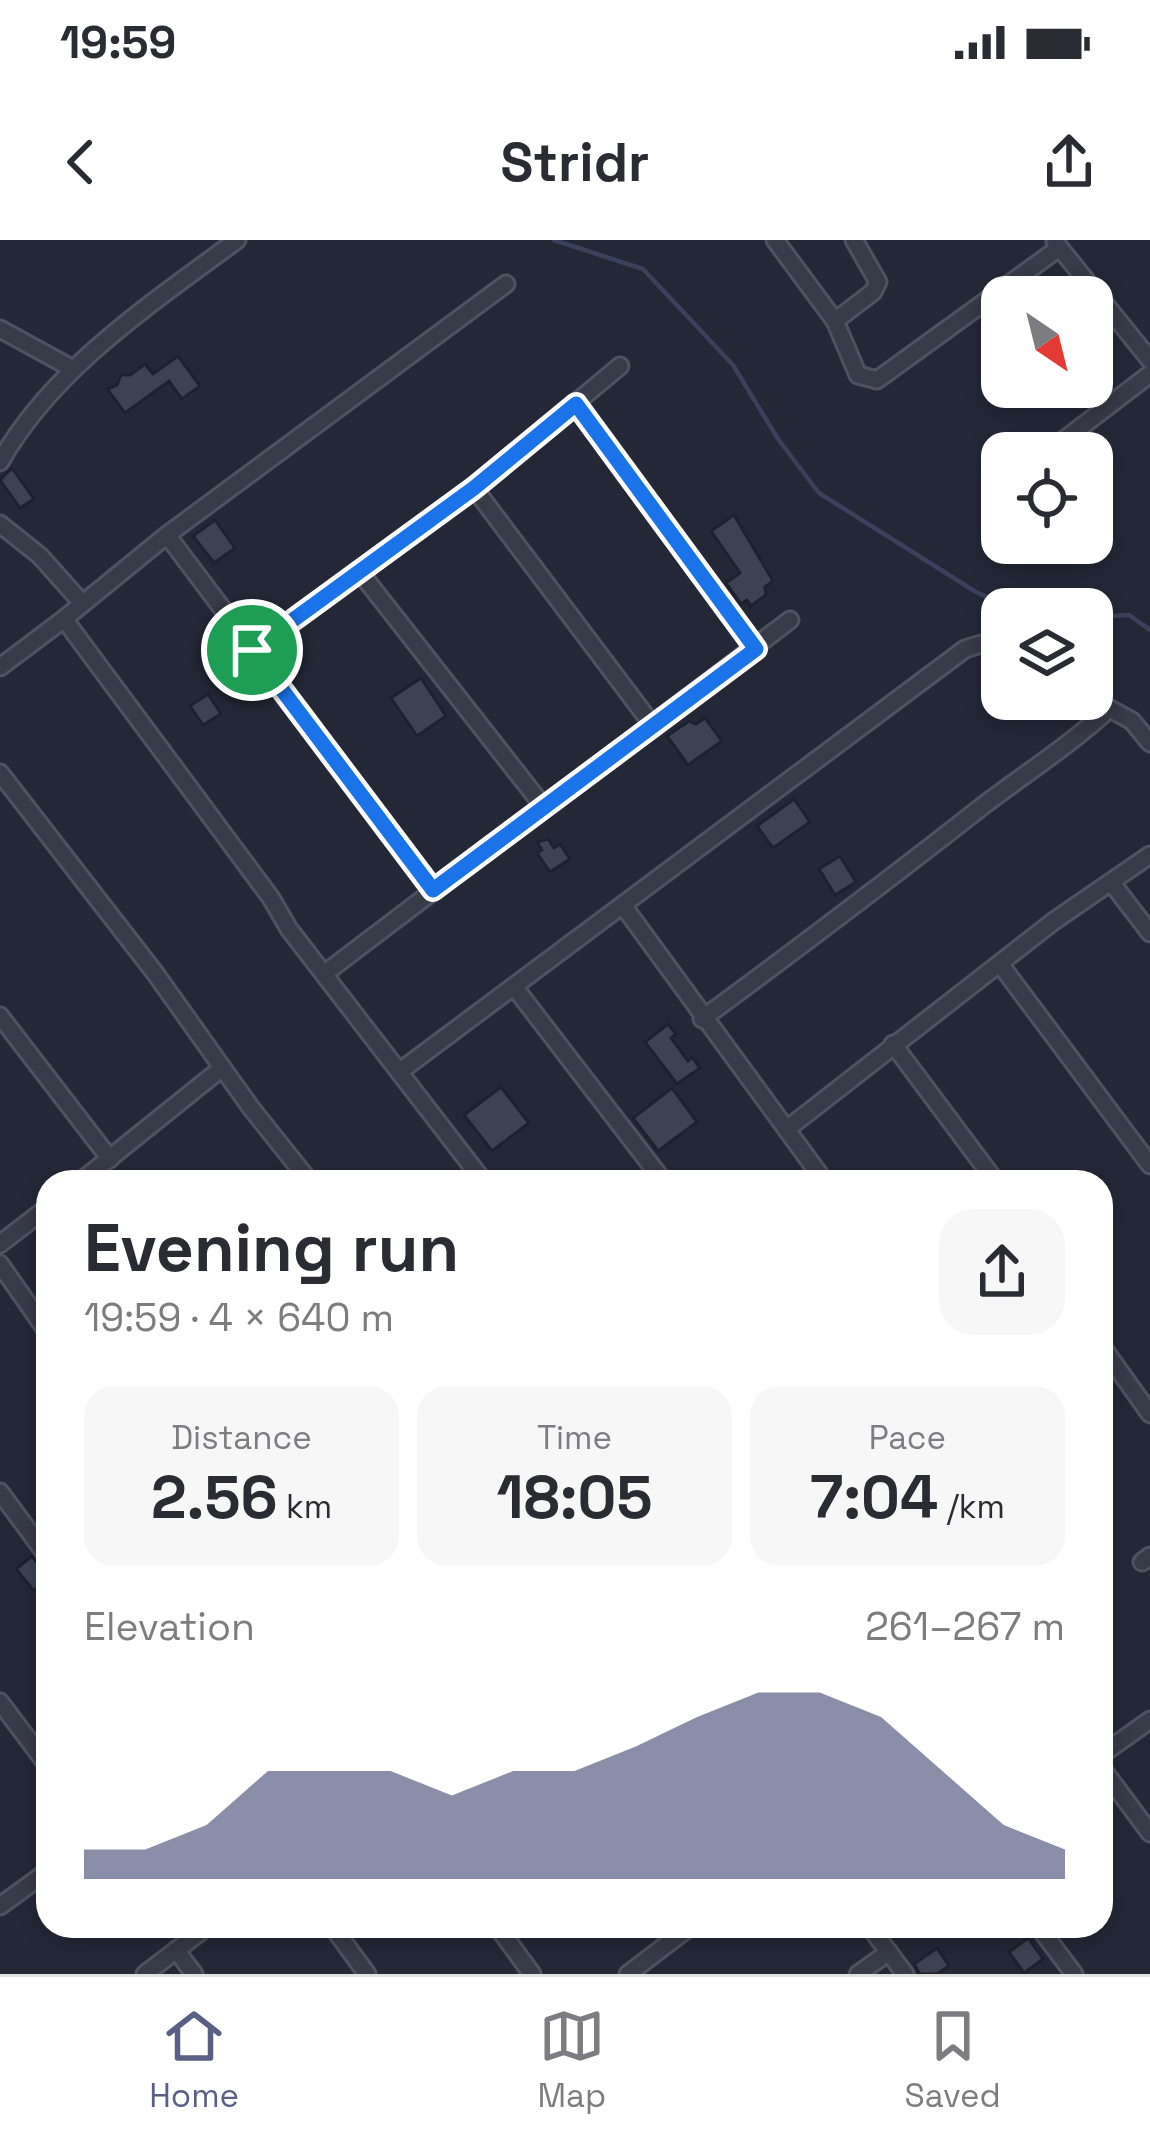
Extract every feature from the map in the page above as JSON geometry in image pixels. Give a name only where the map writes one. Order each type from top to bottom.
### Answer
[{"type":"street","points":[[0,463],[42,398],[237,240]]},
{"type":"street","points":[[775,240],[835,321],[858,375],[877,380],[1056,244],[1150,360]]},
{"type":"street","points":[[835,321],[873,292],[878,282],[854,240]]},
{"type":"street","points":[[0,667],[167,535],[506,284]]},
{"type":"street","points":[[0,328],[74,368]]},
{"type":"street","points":[[252,650],[474,488],[620,366]]},
{"type":"street","points":[[1074,432],[1150,374]]},
{"type":"street","points":[[576,404],[756,649]]},
{"type":"street","points":[[474,488],[654,727]]},
{"type":"street","points":[[0,524],[40,556],[82,603]]},
{"type":"street","points":[[167,535],[433,890]]},
{"type":"street","points":[[359,571],[543,806]]},
{"type":"street","points":[[64,619],[324,974],[475,1170]]},
{"type":"street","points":[[324,974],[790,620]]},
{"type":"street","points":[[398,1072],[965,649],[981,644]]},
{"type":"street","points":[[1113,711],[1132,722],[1150,743]]},
{"type":"street","points":[[702,1019],[1068,747],[1097,720]]},
{"type":"street","points":[[0,773],[155,973],[295,1170]]},
{"type":"street","points":[[787,1129],[893,1044],[1150,855]]},
{"type":"street","points":[[1111,882],[1150,933]]},
{"type":"street","points":[[624,907],[816,1170]]},
{"type":"street","points":[[1000,964],[1150,1165]]},
{"type":"street","points":[[515,988],[655,1170]]},
{"type":"street","points":[[0,1016],[110,1159]]},
{"type":"street","points":[[893,1044],[987,1170]]},
{"type":"street","points":[[96,1170],[222,1068]]},
{"type":"street","points":[[0,1244],[36,1216]]},
{"type":"street","points":[[0,1264],[36,1316]]},
{"type":"street","points":[[1113,1362],[1150,1414]]},
{"type":"street","points":[[0,1492],[36,1541]]},
{"type":"street","points":[[0,1702],[36,1750]]},
{"type":"street","points":[[1113,1746],[1150,1720]]},
{"type":"street","points":[[1113,1784],[1150,1833]]},
{"type":"street","points":[[0,1906],[36,1880]]},
{"type":"street","points":[[145,1974],[193,1938]]},
{"type":"street","points":[[341,1938],[368,1974]]},
{"type":"street","points":[[506,1938],[532,1974]]},
{"type":"street","points":[[628,1974],[675,1938]]},
{"type":"street","points":[[878,1938],[905,1974]]},
{"type":"street","points":[[1048,1938],[1074,1974]]},
{"type":"street","points":[[176,1951],[194,1974]]},
{"type":"street","points":[[858,1974],[889,1952]]},
{"type":"building","points":[[178,356],[200,386],[182,399],[169,381],[125,413],[107,389],[117,385],[121,375],[130,375],[145,364],[153,374]]},
{"type":"building","points":[[12,468],[34,499],[20,508],[0,480]]},
{"type":"building","points":[[734,515],[773,581],[765,587],[766,595],[751,606],[747,600],[741,604],[726,583],[740,573],[711,531]]},
{"type":"building","points":[[215,520],[235,548],[214,563],[193,536]]},
{"type":"building","points":[[421,678],[446,716],[417,736],[391,698]]},
{"type":"building","points":[[208,694],[221,714],[203,725],[190,706]]},
{"type":"building","points":[[705,718],[722,741],[688,765],[667,736],[689,721],[696,724]]},
{"type":"building","points":[[794,799],[810,822],[773,848],[757,826]]},
{"type":"building","points":[[548,839],[554,848],[560,844],[570,859],[550,872],[537,853],[542,850],[537,842]]},
{"type":"building","points":[[840,856],[856,882],[835,895],[819,869]]},
{"type":"building","points":[[668,1024],[676,1034],[671,1038],[688,1061],[692,1057],[700,1068],[677,1084],[645,1042]]},
{"type":"building","points":[[501,1087],[529,1123],[492,1151],[464,1115]]},
{"type":"building","points":[[672,1088],[697,1122],[658,1151],[633,1118]]},
{"type":"building","points":[[32,1556],[36,1561],[34,1591],[16,1569]]},
{"type":"building","points":[[1028,1938],[1043,1959],[1024,1973],[1009,1952]]},
{"type":"building","points":[[937,1948],[949,1966],[937,1974],[920,1974],[914,1964]]},
{"type":"waterway","points":[[554,240],[643,269],[733,365],[778,439],[819,493],[981,594]]},
{"type":"waterway","points":[[1113,616],[1129,615],[1150,630]]},
{"type":"route","points":[[576,404],[756,649],[433,890],[252,650],[474,488],[576,404]]}]
